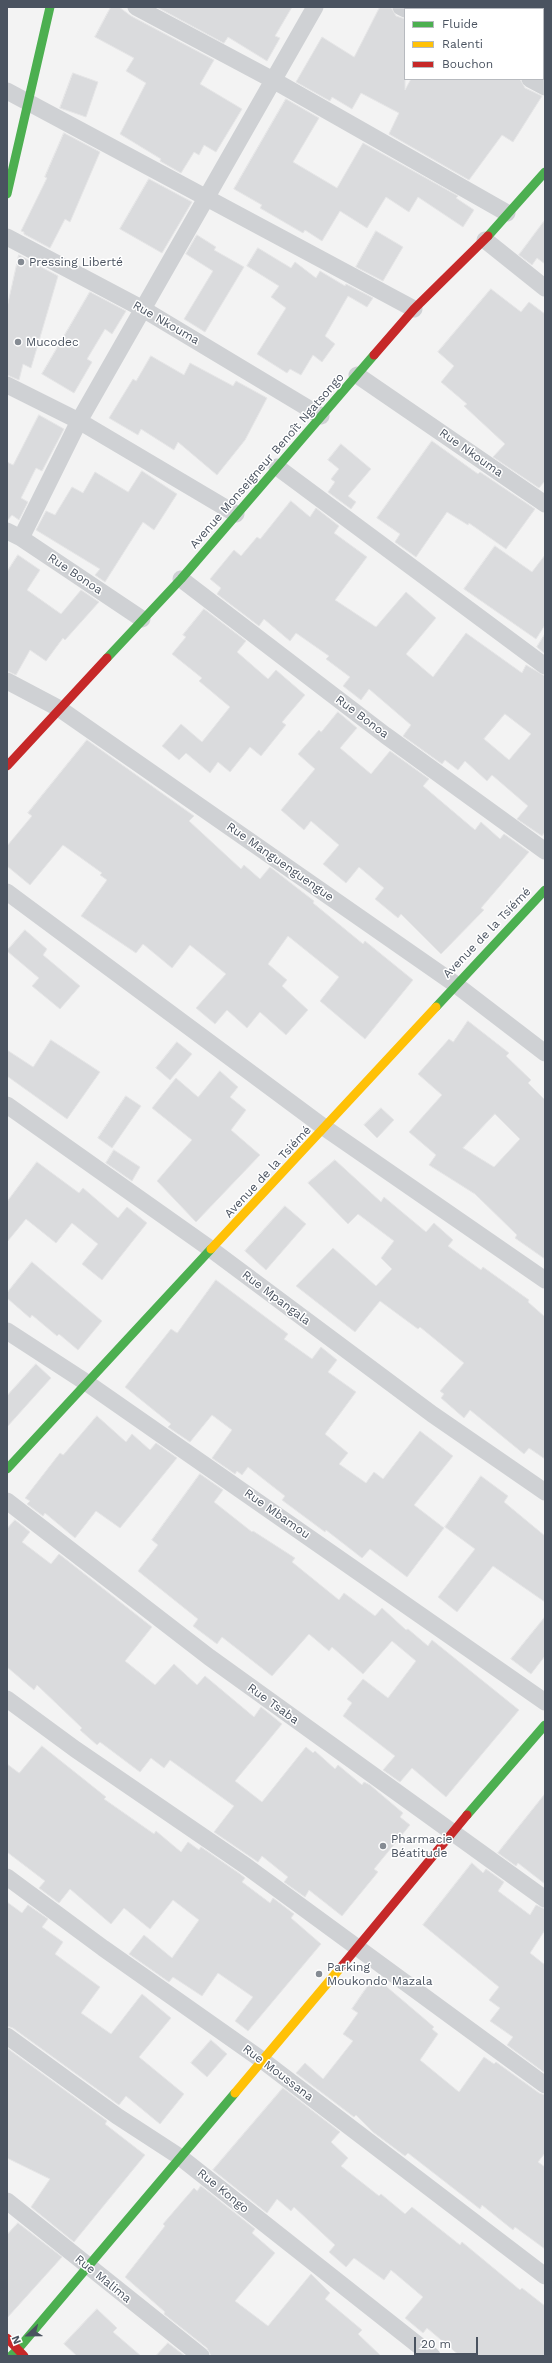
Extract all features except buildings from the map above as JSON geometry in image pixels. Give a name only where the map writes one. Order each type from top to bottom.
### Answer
[{"type":"main road","points":[[7,194],[50,7]]},
{"type":"main road","name":"Avenue Monseigneur Benoît Ngatsongo","points":[[7,766],[142,619],[181,579],[414,309],[485,240],[507,212],[545,172]]},
{"type":"main road","name":"Avenue de la Tsiémé","points":[[7,1469],[325,1128],[455,984],[545,890]]},
{"type":"main road","points":[[11,2356],[21,2353],[88,2267],[358,1947],[452,1832],[545,1725]]},
{"type":"main road","points":[[7,2338],[21,2353]]},
{"type":"street","points":[[136,7],[273,80],[507,212]]},
{"type":"street","points":[[14,535],[314,7]]},
{"type":"street","points":[[532,80],[545,87]]},
{"type":"street","points":[[7,91],[207,196],[414,309]]},
{"type":"street","name":"Rue Nkouma","points":[[7,237],[143,309],[321,416]]},
{"type":"street","points":[[485,240],[545,288]]},
{"type":"street","name":"Rue Nkouma","points":[[357,375],[545,504]]},
{"type":"street","points":[[7,384],[79,421],[236,514]]},
{"type":"street","points":[[277,467],[545,666]]},
{"type":"street","name":"Rue Bonoa","points":[[14,535],[142,619]]},
{"type":"street","name":"Rue Bonoa","points":[[181,579],[386,735],[545,851]]},
{"type":"street","name":"Rue Manguenguengue","points":[[7,681],[60,709],[455,984],[545,1053]]},
{"type":"street","points":[[7,892],[325,1128],[545,1280]]},
{"type":"street","name":"Rue Mpangala","points":[[7,1105],[212,1250],[432,1414],[545,1492]]},
{"type":"street","name":"Rue Mbamou","points":[[7,1331],[88,1383],[545,1702]]},
{"type":"street","name":"Rue Tsaba","points":[[7,1501],[209,1657],[545,1899]]},
{"type":"street","points":[[7,1699],[358,1947],[545,2085]]},
{"type":"street","name":"Rue Moussana","points":[[7,1877],[103,1948],[262,2060],[545,2276]]},
{"type":"street","name":"Rue Kongo","points":[[7,2036],[117,2116],[180,2158],[432,2356]]},
{"type":"street","name":"Rue Malima","points":[[7,2201],[201,2356]]},
{"type":"traffic: fast","points":[[7,194],[50,7]]},
{"type":"traffic: fast","points":[[488,236],[545,172]]},
{"type":"traffic: fast","points":[[107,658],[181,579],[374,355]]},
{"type":"traffic: fast","points":[[436,1007],[545,890]]},
{"type":"traffic: fast","points":[[7,1469],[211,1249]]},
{"type":"traffic: fast","points":[[467,1815],[545,1725]]},
{"type":"traffic: fast","points":[[18,2349],[235,2093]]},
{"type":"traffic: fast","points":[[11,2356],[18,2349]]},
{"type":"traffic: slow","points":[[211,1249],[436,1007]]},
{"type":"traffic: slow","points":[[235,2093],[341,1967]]},
{"type":"traffic: jam","points":[[374,355],[414,309],[488,236]]},
{"type":"traffic: jam","points":[[7,766],[107,658]]},
{"type":"traffic: jam","points":[[341,1967],[467,1815]]},
{"type":"traffic: jam","points":[[7,2338],[24,2356]]},
{"type":"place","name":"Pressing Liberté","points":[[21,262]]},
{"type":"place","name":"Mucodec","points":[[18,342]]},
{"type":"place","name":"Pharmacie Béatitude","points":[[383,1846]]},
{"type":"place","name":"Parking Moukondo Mazala","points":[[319,1974]]}]
